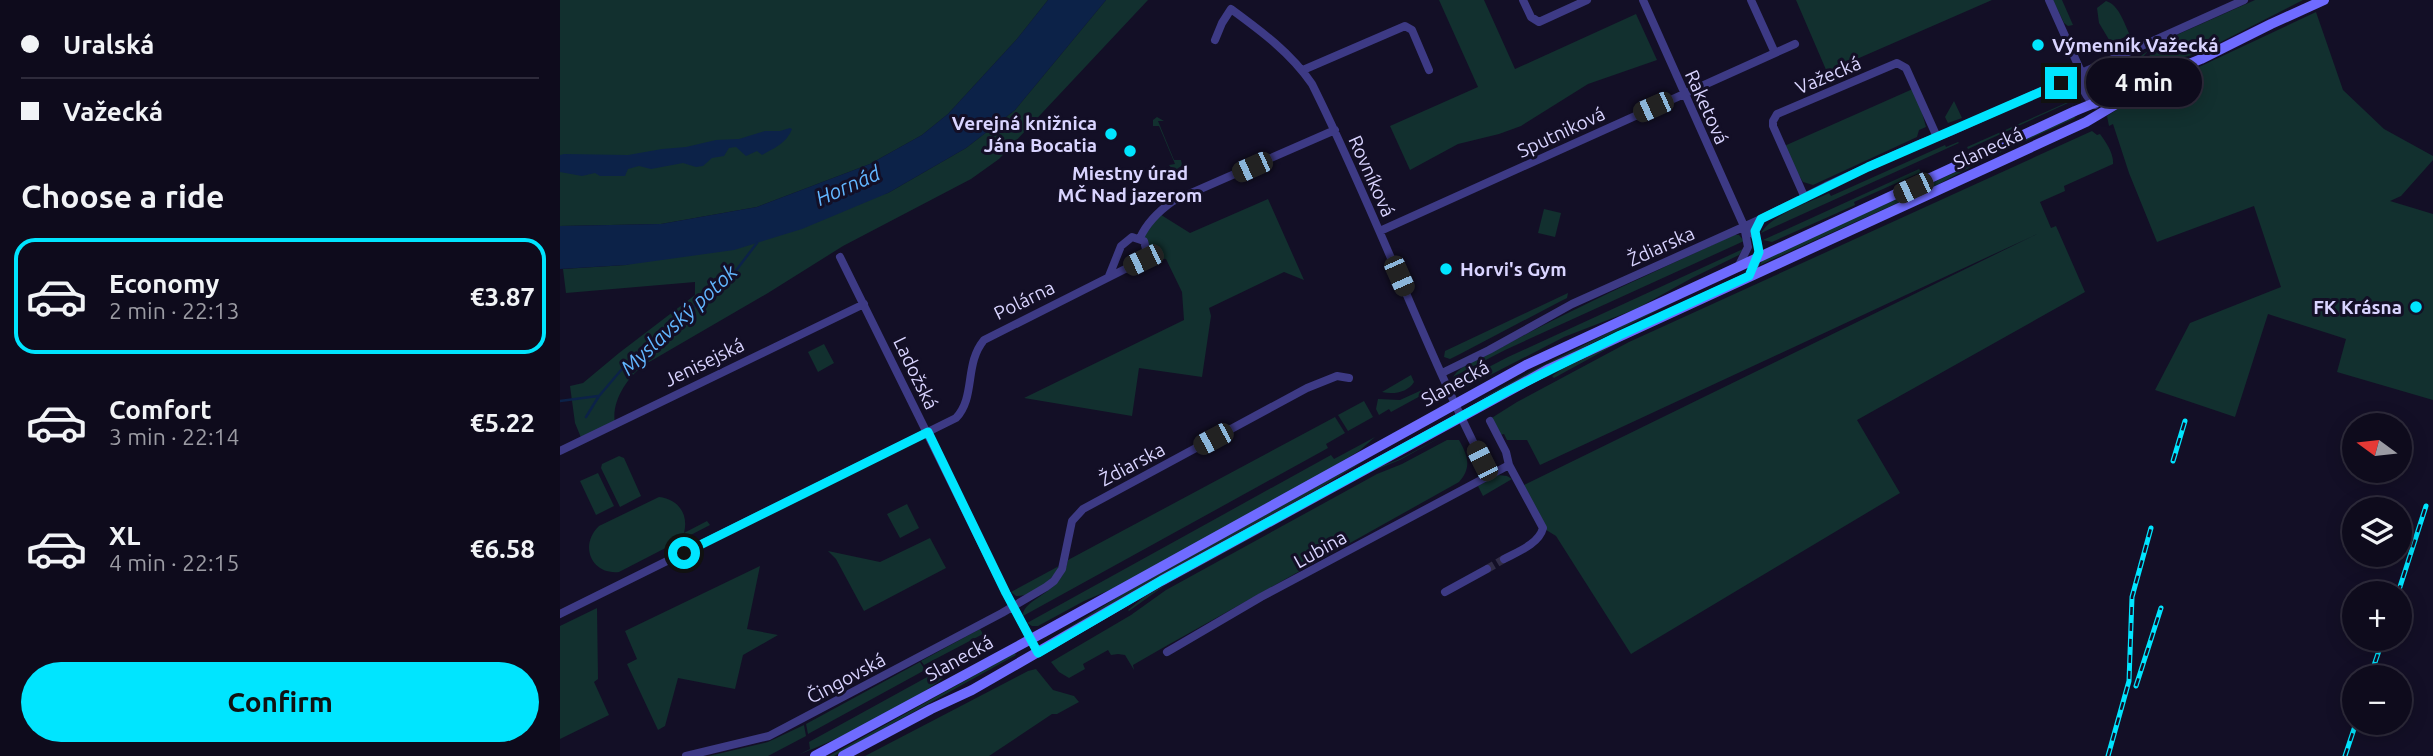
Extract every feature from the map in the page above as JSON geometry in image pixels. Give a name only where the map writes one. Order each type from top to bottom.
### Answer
[{"type":"main road","name":"Slanecká","points":[[815,756],[1565,345],[2094,103],[2201,59],[2324,0]]},
{"type":"main road","name":"Slanecká","points":[[843,756],[1038,653],[1161,581],[1549,369],[2099,114],[2128,97],[2135,86]]},
{"type":"street","points":[[1523,0],[1531,17],[1539,22],[1587,0]]},
{"type":"street","name":"Raketová","points":[[1643,0],[1744,226],[1748,247],[1739,265]]},
{"type":"street","points":[[1751,0],[1775,53]]},
{"type":"street","points":[[2049,0],[2081,74],[2083,88],[2099,114]]},
{"type":"street","points":[[1744,226],[1826,186],[2244,0]]},
{"type":"street","name":"Rovníková","points":[[1215,40],[1231,9],[1279,46],[1303,70],[1335,130],[1461,416]]},
{"type":"street","points":[[1303,70],[1405,26],[1412,30],[1429,71]]},
{"type":"street","name":"Sputniková","points":[[1380,231],[1795,44]]},
{"type":"street","name":"Važecká","points":[[1805,198],[1773,126],[1774,117],[1786,110],[1897,63],[1906,68],[1937,137]]},
{"type":"street","points":[[1109,276],[1123,242],[1132,237],[1140,238],[1157,213],[1173,201],[1335,130]]},
{"type":"street","points":[[1749,276],[1758,257],[1757,238],[1761,219]]},
{"type":"street","name":"Raketová","points":[[1744,226],[1764,246],[1779,248]]},
{"type":"street","name":"Ždiarska","points":[[1442,373],[1572,304],[1744,226]]},
{"type":"street","name":"Polárna","points":[[560,614],[956,418],[964,409],[973,357],[984,340],[1146,257],[1147,249],[1140,238]]},
{"type":"street","name":"Ladožská","points":[[840,257],[1038,653]]},
{"type":"street","name":"Jenisejská","points":[[560,451],[864,304]]},
{"type":"street","name":"Ždiarska","points":[[1013,606],[1046,587],[1059,574],[1072,521],[1083,509],[1307,388],[1337,376],[1349,378]]},
{"type":"street","points":[[1461,416],[1489,474]]},
{"type":"street","points":[[1490,421],[1506,452],[1509,465],[1543,528],[1536,541],[1504,559]]},
{"type":"street","name":"Lubina","points":[[1167,652],[1261,597],[1509,465]]},
{"type":"street","points":[[1445,592],[1487,569]]},
{"type":"street","name":"Čingovská","points":[[686,756],[769,736],[1013,606]]},
{"type":"green space","points":[[560,0],[1048,0],[1017,39],[948,114],[922,135],[870,164],[757,207],[661,224],[560,226]]},
{"type":"green space","points":[[1106,0],[1148,0],[999,159],[971,179],[843,246],[644,365],[632,376],[618,399],[615,424],[582,440],[575,423],[570,386],[583,383],[695,295],[695,282],[566,293],[563,269],[626,265],[888,193],[966,148],[1015,110]]},
{"type":"green space","points":[[1439,0],[1484,0],[1515,69],[1636,14],[1657,60],[1588,84],[1521,126],[1458,144],[1410,170],[1390,126],[1478,87]]},
{"type":"green space","points":[[1796,0],[1992,0],[1827,72]]},
{"type":"green space","points":[[2053,0],[2062,0],[2073,25],[2064,23]]},
{"type":"green space","points":[[2255,0],[2303,0],[2199,53],[2156,65],[2104,90],[2096,89],[2138,68],[2145,62],[2154,45]]},
{"type":"green space","points":[[2106,1],[2118,10],[2130,35],[2111,43],[2099,23],[2097,8]]},
{"type":"green space","points":[[2316,12],[2343,90],[2384,129],[2433,156],[2433,160],[2401,196],[2390,201],[2433,214],[2433,400],[2337,372],[2346,339],[2268,314],[2235,417],[2155,390],[2190,323],[2281,287],[2254,206],[2157,242],[2129,173],[2113,124],[2109,126],[2107,116],[2139,95]]},
{"type":"green space","points":[[2148,51],[2136,65],[2096,83],[2105,68],[2132,62]]},
{"type":"green space","points":[[1915,88],[1926,127],[1919,130],[1917,137],[1813,185],[1803,182],[1782,147]]},
{"type":"green space","points":[[1954,101],[1962,118],[1948,123],[1945,117]]},
{"type":"green space","points":[[2068,102],[1968,149],[1967,147]]},
{"type":"green space","points":[[2074,116],[2075,118],[1933,187],[1760,265],[1763,259]]},
{"type":"green space","points":[[1157,117],[1164,121],[1158,121],[1174,160],[1181,160],[1182,165],[1177,170],[1173,170],[1169,165],[1175,164],[1159,126],[1153,126],[1153,120]]},
{"type":"green space","points":[[2080,129],[1627,338],[1554,378],[1552,376],[1571,363]]},
{"type":"green space","points":[[2092,131],[2100,134],[2105,141],[2113,164],[2064,186],[2065,191],[2040,202],[2051,228],[2056,226],[2085,292],[1857,420],[1900,493],[1631,654],[1556,536],[1543,528],[1520,487],[2037,234],[1540,465],[1527,440],[1507,440],[1504,434],[1499,435],[1490,419],[1629,342]]},
{"type":"green space","points":[[1958,142],[1761,233],[1773,220],[1802,205],[1829,193],[1831,196],[1945,145],[1946,147]]},
{"type":"green space","points":[[1919,169],[1921,172],[1854,202],[1855,205],[1772,242],[1763,240]]},
{"type":"green space","points":[[1268,199],[1304,280],[1284,272],[1209,308],[1211,316],[1202,377],[1139,368],[1132,416],[1024,398],[1184,320],[1182,292],[1166,259],[1146,257],[1140,238],[1158,213],[1190,233]]},
{"type":"green space","points":[[1544,209],[1561,213],[1555,237],[1538,233]]},
{"type":"green space","points":[[1739,235],[1744,241],[1505,350],[1453,377],[1469,363],[1559,317]]},
{"type":"green space","points":[[1743,249],[1739,255],[1636,309],[1564,337],[1469,386],[1456,384],[1508,357]]},
{"type":"green space","points":[[1568,293],[1567,298],[1460,354],[1450,359],[1444,357],[1445,351]]},
{"type":"green space","points":[[1681,296],[1682,298],[1470,405],[1530,372]]},
{"type":"green space","points":[[824,344],[834,363],[818,372],[808,352]]},
{"type":"green space","points":[[1411,375],[1414,382],[1408,388],[1396,393],[1382,392]]},
{"type":"green space","points":[[1422,390],[1424,394],[1391,412],[1389,409],[1379,415],[1376,409],[1378,399],[1400,400]]},
{"type":"green space","points":[[1364,401],[1373,417],[1348,431],[1338,415]]},
{"type":"green space","points":[[1335,417],[1345,433],[1326,444],[1328,448],[1023,616],[1029,605],[1058,581],[1068,560]]},
{"type":"green space","points":[[1443,436],[1400,460],[1375,470],[1164,586],[1128,610],[1145,596],[1374,469],[1400,459]]},
{"type":"green space","points":[[1375,437],[1359,451],[1313,479],[1119,586],[1038,626],[1027,623],[1331,455],[1334,459]]},
{"type":"green space","points":[[1447,440],[1459,440],[1466,456],[1466,471],[1459,482],[1133,665],[1134,670],[1125,655],[1111,655],[1108,650],[1083,664],[1085,669],[1069,678],[1059,672],[1051,662],[1131,615],[1166,590],[1377,474]]},
{"type":"green space","points":[[619,456],[624,458],[641,496],[620,507],[601,468],[602,464]]},
{"type":"green space","points":[[1367,459],[1320,488],[1049,640],[1137,585]]},
{"type":"green space","points":[[598,473],[614,506],[596,515],[580,481]]},
{"type":"green space","points":[[1498,475],[1512,479],[1483,496],[1478,486]]},
{"type":"green space","points":[[659,497],[677,504],[685,520],[684,533],[707,521],[710,525],[619,572],[609,572],[595,564],[589,550],[593,534],[599,526]]},
{"type":"green space","points":[[907,504],[919,528],[900,538],[887,514]]},
{"type":"green space","points":[[930,538],[946,568],[864,611],[836,559],[828,551],[880,562]]},
{"type":"green space","points":[[760,566],[747,629],[778,635],[743,655],[735,689],[678,678],[665,726],[658,730],[627,664],[637,659],[625,631]]},
{"type":"green space","points":[[1059,566],[1052,577],[1035,591],[1022,596],[1011,592]]},
{"type":"green space","points":[[597,608],[598,679],[594,682],[609,715],[560,739],[560,626]]},
{"type":"green space","points":[[980,629],[983,634],[924,665],[921,661]]},
{"type":"green space","points":[[1015,653],[1016,655],[834,756],[829,756]]},
{"type":"green space","points":[[920,662],[925,670],[808,734],[806,724]]},
{"type":"green space","points":[[1036,669],[1053,690],[1074,696],[1079,702],[1052,714],[989,756],[865,756],[1028,671]]},
{"type":"green space","points":[[944,673],[946,676],[893,710],[856,730],[798,755],[810,749],[809,742],[929,676],[931,680]]},
{"type":"green space","points":[[804,725],[806,736],[768,756],[709,756],[768,742]]},
{"type":"water","name":"Hornád","points":[[1048,0],[1106,0],[1015,110],[966,148],[888,193],[802,229],[734,250],[626,265],[560,269],[560,226],[661,224],[757,207],[870,164],[922,135],[948,114],[1017,39]]},
{"type":"water","points":[[792,129],[783,142],[762,155],[757,151],[746,156],[736,147],[729,148],[724,156],[712,158],[703,166],[696,167],[683,163],[651,169],[639,166],[628,169],[625,176],[600,176],[595,173],[582,176],[560,172],[560,155],[564,154],[628,155],[716,140],[739,139],[765,131]]},
{"type":"waterway","name":"Myslavský potok","points":[[586,417],[599,396],[628,362],[734,273],[757,243]]},
{"type":"waterway","points":[[560,401],[598,396]]},
{"type":"tunnel","points":[[1487,569],[1504,559]]},
{"type":"railway","points":[[2173,461],[2185,421]]},
{"type":"railway","points":[[2402,581],[2426,506]]},
{"type":"railway","points":[[2108,756],[2129,681],[2132,597],[2151,528]]},
{"type":"railway","points":[[2136,686],[2161,608]]},
{"type":"railway","points":[[2374,665],[2379,651]]},
{"type":"railway","points":[[2345,756],[2352,735]]},
{"type":"place","name":"Výmenník Važecká","points":[[2038,45]]},
{"type":"place","name":"Verejná knižnica Jána Bocatia","points":[[1111,134]]},
{"type":"place","name":"Miestny úrad MČ Nad jazerom","points":[[1130,151]]},
{"type":"place","name":"Horvi's Gym","points":[[1446,269]]},
{"type":"place","name":"FK Krásna","points":[[2416,307]]},
{"type":"route","points":[[684,553],[928,432],[1038,653],[1161,581],[1549,369],[1749,276],[1759,252],[1755,231],[1761,219],[1826,186],[2061,83]]}]
